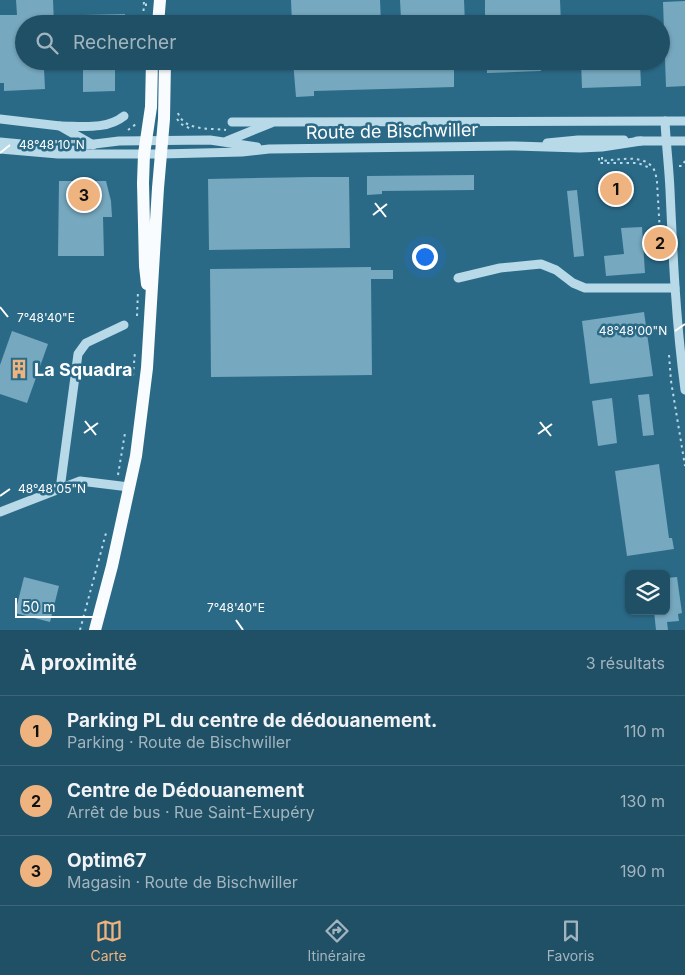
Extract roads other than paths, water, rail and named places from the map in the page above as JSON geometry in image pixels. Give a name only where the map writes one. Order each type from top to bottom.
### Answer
[{"type":"main road","points":[[159,15],[161,0]]},
{"type":"main road","points":[[161,0],[162,15]]},
{"type":"main road","points":[[151,321],[145,266],[143,183],[144,154],[151,108],[152,70]]},
{"type":"main road","points":[[95,630],[112,566],[129,487],[138,439],[147,368],[164,119],[165,70]]},
{"type":"street","points":[[0,119],[60,126],[107,126],[124,116]]},
{"type":"street","points":[[665,121],[669,166],[674,288],[685,390]]},
{"type":"street","points":[[232,122],[685,121]]},
{"type":"street","points":[[224,142],[273,122]]},
{"type":"street","points":[[60,126],[93,145]]},
{"type":"street","name":"Route de Bischwiller","points":[[0,142],[54,148],[128,141],[210,140],[269,149]]},
{"type":"street","name":"Route de Bischwiller","points":[[0,149],[58,154],[161,154],[242,152],[269,149],[514,146],[599,148],[641,141],[685,141]]},
{"type":"street","points":[[458,278],[500,268],[541,264],[556,270],[573,283],[585,288],[674,288]]},
{"type":"street","points":[[60,489],[78,354],[86,343],[124,326]]},
{"type":"street","points":[[0,512],[80,481],[129,487]]},
{"type":"place","name":"Parking PL du centre de dédouanement.","points":[[616,189]]},
{"type":"place","name":"Optim67","points":[[84,195]]},
{"type":"place","name":"Centre de Dédouanement","points":[[660,243]]},
{"type":"place","name":"La Squadra","points":[[19,369]]}]
